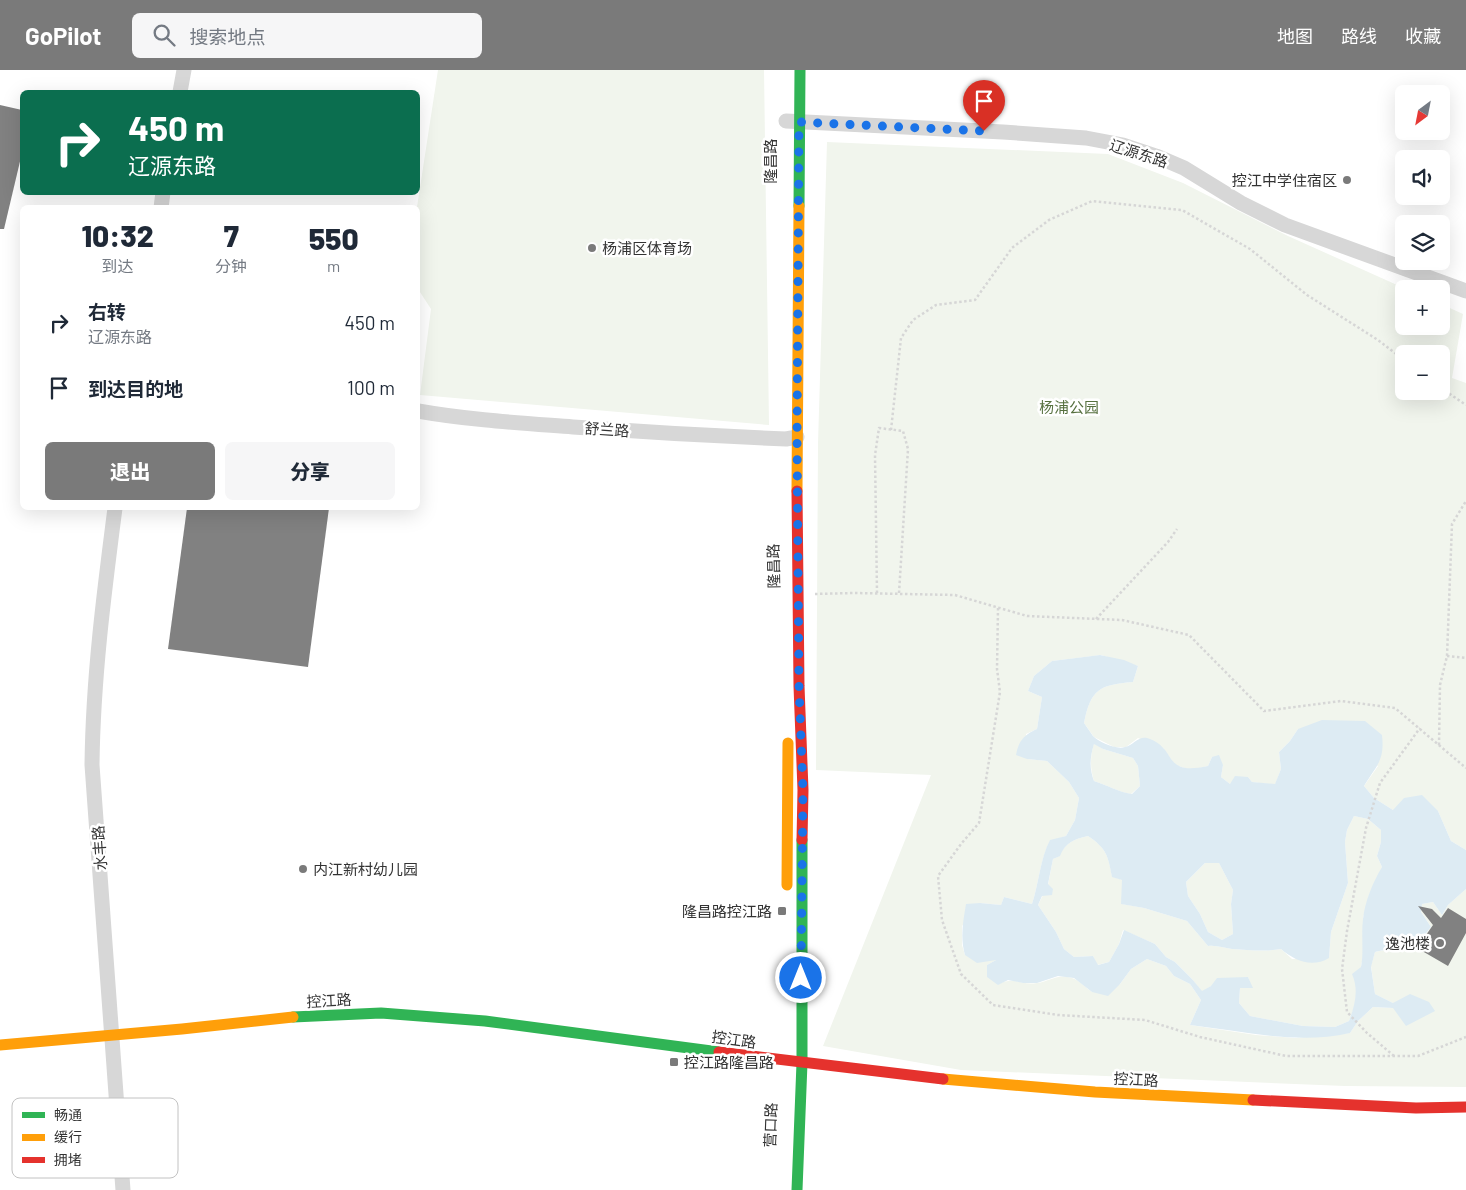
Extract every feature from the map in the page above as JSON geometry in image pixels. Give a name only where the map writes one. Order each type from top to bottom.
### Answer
[{"type":"main road","name":"隆昌路","points":[[788,703],[789,122],[800,70]]},
{"type":"main road","name":"隆昌路","points":[[789,435],[798,595],[803,790],[800,961],[802,1062]]},
{"type":"main road","points":[[788,731],[786,836],[788,894]]},
{"type":"main road","name":"控江路","points":[[0,1045],[289,1017],[381,1013],[485,1021],[787,1061],[956,1081],[1095,1092],[1416,1108],[1466,1107]]},
{"type":"main road","name":"营口路","points":[[797,1190],[802,1062]]},
{"type":"street","points":[[180,90],[184,70]]},
{"type":"street","name":"辽源东路","points":[[789,122],[1003,132],[1086,138],[1123,145],[1184,168],[1241,203],[1285,225],[1466,290]]},
{"type":"street","name":"舒兰路","points":[[420,411],[509,423],[680,434],[789,435]]},
{"type":"street","name":"水丰路","points":[[115,510],[96,660],[92,722],[92,765],[116,1098]]},
{"type":"path","points":[[891,430],[901,338],[913,320],[936,305],[975,300],[1012,248],[1049,220],[1092,201],[1182,210],[1250,249],[1306,295],[1378,340],[1395,353]]},
{"type":"path","points":[[1450,394],[1466,405]]},
{"type":"path","points":[[877,593],[875,455],[879,428],[903,431],[908,449],[899,594]]},
{"type":"path","points":[[1439,745],[1440,685],[1447,656],[1452,524],[1466,501]]},
{"type":"path","points":[[1096,619],[1168,542],[1177,529]]},
{"type":"path","points":[[798,595],[877,593],[955,595],[1026,616],[1122,620],[1189,635],[1264,711],[1340,701],[1395,708],[1466,768]]},
{"type":"path","points":[[998,608],[997,669],[1000,692],[979,823],[938,876],[942,920],[961,974],[993,1005],[1058,1015],[1146,1020],[1200,1037],[1286,1056],[1418,1056],[1466,1037]]},
{"type":"path","points":[[1447,656],[1466,658]]},
{"type":"path","points":[[1394,1056],[1367,1033],[1347,1012],[1342,970],[1347,931],[1366,828],[1380,783],[1420,728]]},
{"type":"green space","name":"杨浦区体育场","points":[[438,70],[764,70],[769,425],[420,395],[431,309],[420,292],[420,205],[417,205]]},
{"type":"green space","name":"杨浦公园","points":[[827,142],[1108,154],[1183,183],[1288,236],[1395,284],[1395,335],[1450,335],[1450,308],[1463,314],[1452,378],[1466,383],[1466,850],[1451,841],[1438,811],[1393,810],[1374,798],[1364,786],[1378,766],[1298,729],[1279,752],[1281,769],[1275,785],[1252,782],[1248,777],[1230,784],[1221,777],[1223,765],[1212,757],[1208,766],[1191,770],[1175,765],[1163,748],[1138,738],[1126,747],[1114,747],[1094,737],[1084,723],[1087,712],[1094,696],[1104,687],[1133,682],[1138,666],[1101,655],[1052,661],[1034,676],[1028,691],[1042,697],[1037,729],[1026,734],[1027,759],[1047,761],[1069,782],[1079,798],[1075,820],[1066,836],[1050,841],[1044,855],[1032,904],[1004,897],[1001,905],[980,903],[962,926],[962,945],[965,955],[998,959],[987,965],[987,976],[998,984],[1014,981],[1031,984],[1063,976],[1077,980],[1092,992],[1120,984],[1131,969],[1147,959],[1166,966],[1174,976],[1190,984],[1201,1000],[1190,1025],[1256,1035],[1295,1038],[1350,1033],[1358,1021],[1373,1007],[1393,1008],[1393,1003],[1375,994],[1371,966],[1375,952],[1406,947],[1417,943],[1431,927],[1421,912],[1422,904],[1433,902],[1442,915],[1448,905],[1466,889],[1466,1087],[1345,1086],[961,1070],[823,1046],[931,775],[816,770],[818,444]]},
{"type":"green space","points":[[1094,743],[1103,749],[1133,758],[1138,766],[1140,786],[1131,794],[1094,781],[1091,762]]},
{"type":"green space","points":[[1354,816],[1368,819],[1381,830],[1381,842],[1377,856],[1382,867],[1369,895],[1363,918],[1364,950],[1356,983],[1356,1003],[1349,1021],[1335,1027],[1303,1026],[1250,1016],[1239,1003],[1240,987],[1252,988],[1248,977],[1211,986],[1202,992],[1192,979],[1175,962],[1166,957],[1155,944],[1123,930],[1119,944],[1109,962],[1097,965],[1093,956],[1074,957],[1064,949],[1056,932],[1038,905],[1048,885],[1053,859],[1059,856],[1070,842],[1088,836],[1099,844],[1105,853],[1112,876],[1122,880],[1122,904],[1144,908],[1187,921],[1208,946],[1256,950],[1281,949],[1292,959],[1329,958],[1331,932],[1348,883],[1345,842],[1347,830]]},
{"type":"green space","points":[[1205,863],[1219,863],[1233,890],[1231,904],[1233,934],[1222,940],[1208,932],[1200,914],[1188,896],[1186,882]]},
{"type":"shaded area","points":[[1100,655],[1124,660],[1138,666],[1133,682],[1104,687],[1094,696],[1084,723],[1093,736],[1108,745],[1121,748],[1143,738],[1150,739],[1159,744],[1177,765],[1183,768],[1208,766],[1212,757],[1219,755],[1223,765],[1221,777],[1230,784],[1235,776],[1248,777],[1252,782],[1275,784],[1281,769],[1279,752],[1298,729],[1322,720],[1365,721],[1382,735],[1383,744],[1379,763],[1364,786],[1374,798],[1393,810],[1404,798],[1422,795],[1438,811],[1451,841],[1466,850],[1466,889],[1448,905],[1442,915],[1433,902],[1422,904],[1421,912],[1431,927],[1414,945],[1375,952],[1371,967],[1375,994],[1393,1003],[1410,994],[1429,1002],[1435,1011],[1406,1026],[1393,1008],[1373,1007],[1358,1021],[1350,1033],[1310,1038],[1270,1036],[1190,1025],[1201,1000],[1190,984],[1174,976],[1166,966],[1147,959],[1131,969],[1108,996],[1092,992],[1074,978],[1058,976],[1037,983],[1008,980],[998,985],[987,977],[987,965],[996,960],[977,963],[965,955],[963,949],[962,936],[966,904],[1001,905],[1004,897],[1032,904],[1044,855],[1050,840],[1066,836],[1075,820],[1079,798],[1069,782],[1047,761],[1027,759],[1016,755],[1023,739],[1037,729],[1042,697],[1028,691],[1034,676],[1052,661]],"holes":[[[1094,744],[1103,749],[1133,758],[1138,766],[1140,786],[1132,794],[1094,781],[1091,772]],[[1354,816],[1368,819],[1381,830],[1381,842],[1377,856],[1382,867],[1370,892],[1364,912],[1361,967],[1352,974],[1356,992],[1353,1009],[1349,1021],[1335,1027],[1303,1026],[1250,1016],[1239,1003],[1240,988],[1253,988],[1248,977],[1217,978],[1211,986],[1202,991],[1155,944],[1124,930],[1109,962],[1098,965],[1093,956],[1074,957],[1064,949],[1056,932],[1038,905],[1042,896],[1052,895],[1053,889],[1048,884],[1053,859],[1060,856],[1071,842],[1088,836],[1099,844],[1105,853],[1112,877],[1122,880],[1121,904],[1144,908],[1187,921],[1208,946],[1256,950],[1281,949],[1292,957],[1304,962],[1323,961],[1329,958],[1331,932],[1348,883],[1345,842],[1347,830]],[[1205,863],[1219,863],[1233,890],[1231,904],[1233,934],[1222,940],[1208,932],[1200,914],[1188,896],[1186,882]]]},
{"type":"building","points":[[0,105],[20,110],[20,161],[4,229],[0,229]]},
{"type":"building","points":[[187,510],[329,510],[308,667],[168,649]]},
{"type":"building","name":"逸池楼","points":[[1418,906],[1432,909],[1441,918],[1448,908],[1466,919],[1466,933],[1448,966],[1417,948],[1433,925]]},
{"type":"traffic: fast","points":[[799,206],[800,70]]},
{"type":"traffic: fast","points":[[797,1190],[802,1063],[802,840]]},
{"type":"traffic: fast","points":[[293,1017],[381,1013],[485,1021],[719,1052]]},
{"type":"traffic: slow","points":[[797,491],[799,206]]},
{"type":"traffic: slow","points":[[787,885],[788,743]]},
{"type":"traffic: slow","points":[[0,1045],[293,1017]]},
{"type":"traffic: slow","points":[[943,1079],[1095,1092],[1253,1100]]},
{"type":"traffic: jam","points":[[797,491],[799,686],[803,790],[802,840]]},
{"type":"traffic: jam","points":[[719,1052],[943,1079]]},
{"type":"traffic: jam","points":[[1253,1100],[1416,1108],[1466,1107]]},
{"type":"place","name":"控江中学住宿区","points":[[1347,180]]},
{"type":"place","name":"杨浦区体育场","points":[[592,248]]},
{"type":"place","name":"内江新村幼儿园","points":[[303,869]]},
{"type":"place","name":"隆昌路控江路","points":[[782,911]]},
{"type":"place","name":"逸池楼","points":[[1440,943]]},
{"type":"place","name":"控江路隆昌路","points":[[674,1062]]},
{"type":"route","points":[[801,978],[803,790],[799,686],[797,437],[799,122],[984,131]]}]
